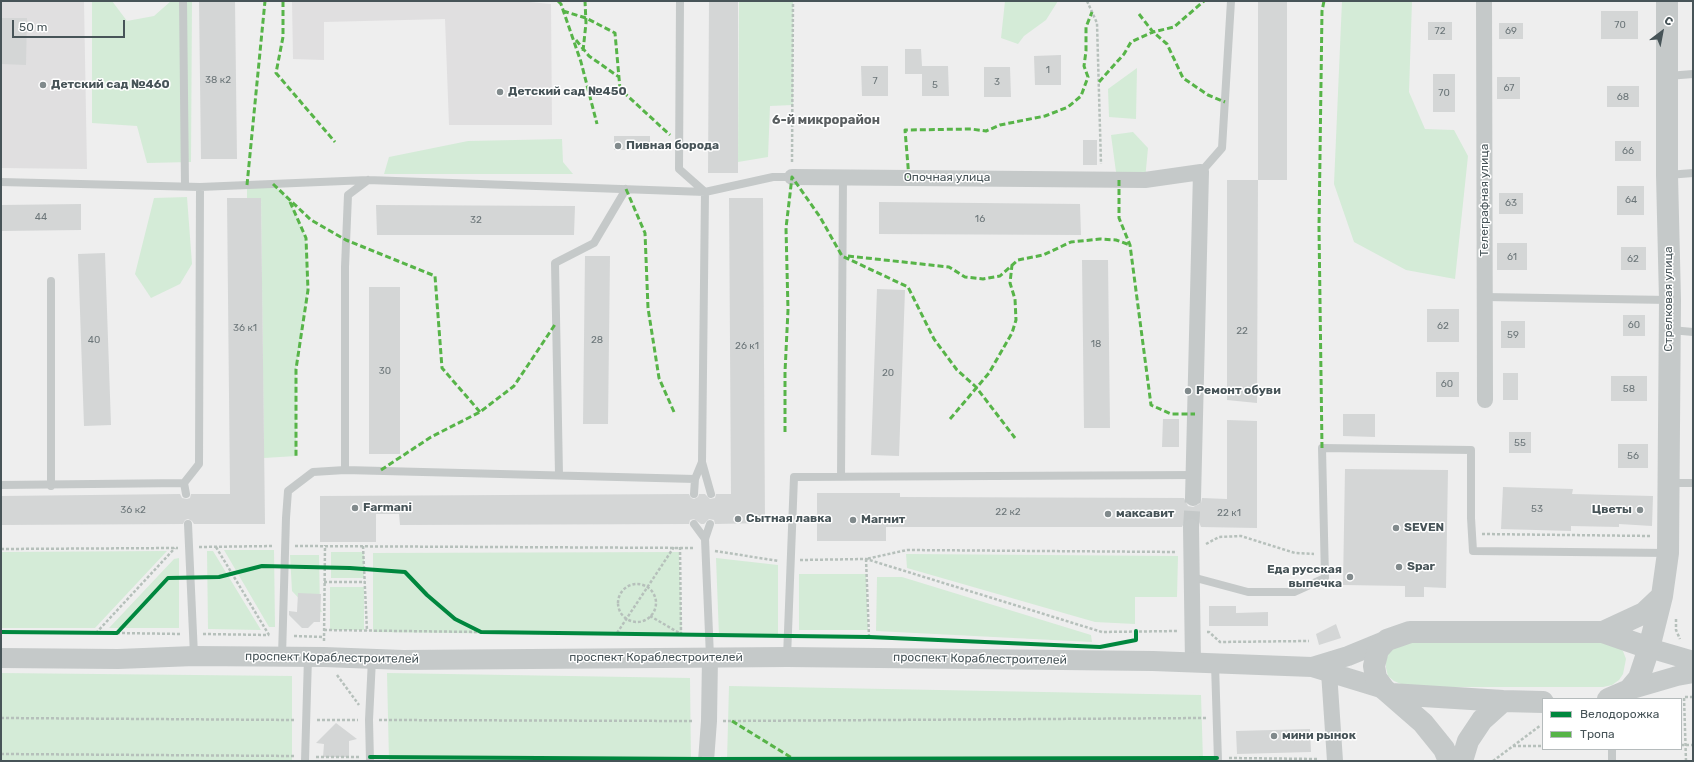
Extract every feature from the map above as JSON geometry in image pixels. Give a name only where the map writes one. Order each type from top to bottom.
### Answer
[{"type":"main road","name":"Стрелковая улица","points":[[1616,697],[1639,678],[1649,648],[1662,596],[1668,545],[1670,300],[1667,175],[1667,1]]},
{"type":"main road","points":[[1603,632],[1644,614],[1662,596]]},
{"type":"main road","points":[[1449,761],[1444,749],[1424,723],[1388,692],[1376,678],[1374,666],[1378,650],[1388,640],[1410,632],[1603,632],[1649,648]]},
{"type":"main road","points":[[1388,692],[1503,701],[1542,702]]},
{"type":"main road","points":[[1462,761],[1468,741],[1482,720],[1503,701]]},
{"type":"street","name":"Телеграфная улица","points":[[1484,1],[1485,400]]},
{"type":"street","name":"Опочная улица","points":[[792,177],[1145,180],[1200,172]]},
{"type":"street","points":[[1193,498],[1200,172]]},
{"type":"street","points":[[1191,527],[1193,663]]},
{"type":"street","points":[[1320,669],[1388,640]]},
{"type":"street","points":[[1649,648],[1693,661]]},
{"type":"street","name":"проспект Кораблестроителей","points":[[1,658],[118,659],[194,656],[316,657],[372,660],[787,657],[1193,663],[1320,669]]},
{"type":"street","points":[[706,761],[709,721],[710,657]]},
{"type":"street","points":[[1320,669],[1388,692]]},
{"type":"street","points":[[1320,669],[1335,761]]},
{"type":"street","points":[[1616,697],[1677,676],[1693,673]]},
{"type":"lane","points":[[183,1],[185,186]]},
{"type":"lane","points":[[680,1],[679,169],[705,192],[702,462],[711,494]]},
{"type":"lane","points":[[1200,172],[1222,148],[1231,1]]},
{"type":"lane","points":[[1667,76],[1693,74]]},
{"type":"lane","points":[[1667,175],[1693,173]]},
{"type":"lane","points":[[1,182],[200,187],[368,180],[705,192],[773,177],[792,177]]},
{"type":"lane","points":[[841,477],[843,177]]},
{"type":"lane","points":[[345,470],[345,267],[348,195],[368,180]]},
{"type":"lane","points":[[186,494],[184,483],[199,464],[200,187]]},
{"type":"lane","points":[[559,475],[555,263],[594,243],[626,189]]},
{"type":"lane","points":[[51,281],[51,486]]},
{"type":"lane","points":[[1485,297],[1670,300]]},
{"type":"lane","points":[[1670,330],[1693,332]]},
{"type":"lane","points":[[1192,577],[1248,592],[1294,592],[1325,578],[1322,448],[1471,450],[1473,551],[1668,545]]},
{"type":"lane","points":[[694,494],[695,479],[702,462]]},
{"type":"lane","points":[[282,657],[288,491],[313,472],[345,470],[695,479]]},
{"type":"lane","points":[[787,657],[794,477],[1193,475]]},
{"type":"lane","points":[[1,485],[51,486],[184,483]]},
{"type":"lane","points":[[1668,483],[1693,483]]},
{"type":"lane","points":[[188,524],[194,656]]},
{"type":"lane","points":[[694,524],[705,539]]},
{"type":"lane","points":[[710,524],[705,539],[710,657]]},
{"type":"lane","points":[[306,759],[307,720],[316,657]]},
{"type":"lane","points":[[370,759],[369,720],[372,660]]},
{"type":"lane","points":[[1215,664],[1218,760]]},
{"type":"lane","points":[[1612,750],[1612,761]]},
{"type":"path","points":[[792,177],[793,1]]},
{"type":"path","points":[[1087,1],[1097,23],[1102,180]]},
{"type":"path","points":[[1472,534],[1668,545]]},
{"type":"path","points":[[869,637],[866,559],[908,550],[1191,552],[1219,537],[1241,536],[1295,553],[1325,554]]},
{"type":"path","points":[[325,545],[324,637],[316,657],[369,720]]},
{"type":"path","points":[[216,546],[269,635],[324,637]]},
{"type":"path","points":[[364,546],[367,631]]},
{"type":"path","points":[[617,633],[674,547]]},
{"type":"path","points":[[680,547],[681,634]]},
{"type":"path","points":[[96,633],[175,548]]},
{"type":"path","points":[[1,549],[189,548]]},
{"type":"path","points":[[317,567],[331,568]]},
{"type":"path","points":[[357,568],[371,569]]},
{"type":"path","points":[[226,575],[240,572]]},
{"type":"path","points":[[324,582],[365,582]]},
{"type":"path","points":[[636,584],[648,587],[655,598],[654,611],[650,616],[645,620],[638,621],[627,619],[619,610],[618,604],[621,593],[630,585],[636,584]]},
{"type":"path","points":[[650,616],[681,634]]},
{"type":"path","points":[[468,626],[481,632]]},
{"type":"path","points":[[110,633],[117,633],[122,628]]},
{"type":"path","points":[[324,630],[489,632]]},
{"type":"path","points":[[1192,631],[1209,632],[1220,642],[1309,641]]},
{"type":"path","points":[[88,633],[103,633]]},
{"type":"path","points":[[609,633],[624,633]]},
{"type":"path","points":[[667,634],[708,634]]},
{"type":"path","points":[[861,637],[877,638]]},
{"type":"path","points":[[1686,761],[1684,697],[1693,697]]},
{"type":"path","points":[[1,718],[709,721],[1216,718]]},
{"type":"path","points":[[1493,761],[1542,725]]},
{"type":"path","points":[[1682,744],[1693,744]]},
{"type":"path","points":[[1513,746],[1542,746]]},
{"type":"path","points":[[1,754],[370,759]]},
{"type":"path","points":[[1218,760],[1318,759],[1318,761]]},
{"type":"shaded area","name":"Детский сад №460","points":[[1,1],[84,1],[87,169],[1,168]]},
{"type":"shaded area","name":"Детский сад №450","points":[[292,1],[519,1],[551,4],[552,125],[449,125],[445,19],[324,22],[324,60],[293,59]]},
{"type":"green space","points":[[92,1],[112,1],[127,21],[154,16],[171,1],[192,1],[191,162],[147,163],[137,126],[92,123]]},
{"type":"green space","points":[[739,1],[793,1],[793,105],[770,106],[768,157],[738,162]]},
{"type":"green space","points":[[1005,1],[1058,1],[1046,20],[1024,36],[1018,44],[1001,38]]},
{"type":"green space","points":[[1342,1],[1412,1],[1409,92],[1425,129],[1454,130],[1468,156],[1455,279],[1406,270],[1354,242],[1334,184]]},
{"type":"green space","points":[[1137,68],[1136,119],[1109,117],[1108,89]]},
{"type":"green space","points":[[1133,132],[1148,148],[1145,180],[1116,172],[1111,135]]},
{"type":"green space","points":[[562,139],[563,162],[573,174],[384,174],[389,157],[468,141]]},
{"type":"green space","points":[[273,184],[289,199],[306,238],[308,290],[296,369],[296,456],[264,458],[261,198],[247,198],[247,185]]},
{"type":"green space","points":[[187,197],[192,264],[180,284],[151,298],[135,274],[154,198]]},
{"type":"green space","points":[[224,550],[274,550],[275,627],[269,627]]},
{"type":"green space","points":[[167,551],[95,628],[1,628],[1,552]]},
{"type":"green space","points":[[207,551],[213,551],[261,630],[208,629]]},
{"type":"green space","points":[[331,552],[364,552],[364,578],[331,578]]},
{"type":"green space","points":[[679,552],[682,636],[373,632],[373,553]]},
{"type":"green space","points":[[906,554],[1178,556],[1177,597],[1135,597],[1135,624],[1095,622],[907,568]]},
{"type":"green space","points":[[290,555],[319,555],[320,608],[322,612],[308,611],[305,605],[292,591]]},
{"type":"green space","points":[[179,558],[179,628],[109,628],[174,559]]},
{"type":"green space","points":[[716,558],[778,565],[778,637],[719,636]]},
{"type":"green space","points":[[799,574],[866,574],[868,630],[799,630]]},
{"type":"green space","points":[[877,577],[902,577],[1091,635],[1092,642],[876,631]]},
{"type":"green space","points":[[330,587],[364,587],[364,630],[330,630]]},
{"type":"green space","points":[[1600,639],[1617,645],[1623,651],[1626,659],[1623,674],[1619,680],[1612,685],[1603,687],[1408,687],[1394,681],[1388,676],[1386,668],[1386,660],[1389,652],[1401,642]]},
{"type":"green space","points":[[1,673],[292,676],[292,761],[1,761]]},
{"type":"green space","points":[[387,673],[690,678],[691,761],[389,761]]},
{"type":"green space","points":[[729,686],[1201,695],[1203,761],[727,761]]},
{"type":"building","points":[[199,1],[235,1],[237,159],[201,159]]},
{"type":"building","points":[[709,1],[738,1],[738,173],[708,173]]},
{"type":"building","points":[[1258,1],[1287,1],[1287,180],[1258,180]]},
{"type":"building","points":[[1601,11],[1638,11],[1638,39],[1601,39]]},
{"type":"building","points":[[1,18],[27,18],[26,65],[1,64]]},
{"type":"building","points":[[1428,22],[1452,22],[1452,40],[1428,40]]},
{"type":"building","points":[[1499,23],[1523,23],[1523,39],[1499,39]]},
{"type":"building","points":[[905,49],[921,49],[922,66],[948,66],[949,96],[922,96],[922,74],[905,74]]},
{"type":"building","points":[[1061,55],[1061,85],[1035,85],[1034,56]]},
{"type":"building","points":[[861,66],[888,66],[888,96],[862,96]]},
{"type":"building","points":[[984,67],[1010,67],[1011,97],[984,97]]},
{"type":"building","points":[[1433,74],[1455,74],[1455,112],[1433,112]]},
{"type":"building","points":[[1497,77],[1520,77],[1520,99],[1497,99]]},
{"type":"building","points":[[1607,86],[1639,86],[1639,107],[1607,107]]},
{"type":"building","points":[[614,136],[650,136],[650,150],[614,150]]},
{"type":"building","points":[[1083,140],[1097,140],[1097,165],[1083,165]]},
{"type":"building","points":[[1615,141],[1641,141],[1641,161],[1615,161]]},
{"type":"building","points":[[1227,180],[1258,180],[1257,403],[1227,400]]},
{"type":"building","points":[[1617,186],[1644,186],[1644,215],[1617,215]]},
{"type":"building","points":[[1499,193],[1523,193],[1523,214],[1499,214]]},
{"type":"building","points":[[227,198],[261,198],[265,524],[194,524],[188,519],[185,520],[183,524],[1,525],[1,496],[180,494],[182,498],[187,499],[190,498],[191,494],[230,494]]},
{"type":"building","points":[[729,198],[763,198],[765,523],[715,524],[714,520],[709,519],[704,524],[701,524],[694,519],[690,520],[689,524],[400,525],[399,514],[376,514],[376,542],[320,542],[320,496],[689,494],[691,498],[694,499],[698,497],[699,494],[705,494],[710,499],[715,498],[716,494],[731,494]]},
{"type":"building","points":[[879,202],[1080,204],[1081,235],[879,234]]},
{"type":"building","points":[[81,204],[81,230],[1,231],[1,205]]},
{"type":"building","points":[[376,205],[575,206],[574,235],[377,235]]},
{"type":"building","points":[[1497,243],[1527,243],[1527,270],[1497,270]]},
{"type":"building","points":[[1621,247],[1646,247],[1646,270],[1621,270]]},
{"type":"building","points":[[105,253],[111,425],[84,426],[78,254]]},
{"type":"building","points":[[585,256],[610,256],[608,424],[583,424]]},
{"type":"building","points":[[1082,260],[1108,260],[1110,428],[1084,428]]},
{"type":"building","points":[[369,287],[400,287],[400,454],[369,454]]},
{"type":"building","points":[[877,289],[905,290],[899,456],[871,455]]},
{"type":"building","points":[[1427,309],[1459,309],[1459,342],[1427,342]]},
{"type":"building","points":[[1623,315],[1645,315],[1645,336],[1623,336]]},
{"type":"building","points":[[1501,321],[1525,321],[1525,348],[1501,348]]},
{"type":"building","points":[[1436,372],[1459,372],[1459,397],[1436,397]]},
{"type":"building","points":[[1503,373],[1518,373],[1518,400],[1503,400]]},
{"type":"building","points":[[1611,376],[1647,376],[1647,401],[1611,401]]},
{"type":"building","points":[[1343,414],[1375,414],[1375,437],[1343,436]]},
{"type":"building","points":[[1163,419],[1179,419],[1179,447],[1162,447]]},
{"type":"building","points":[[1227,420],[1257,421],[1257,528],[1201,527],[1199,522],[1191,518],[1186,519],[1182,527],[886,527],[886,541],[817,541],[817,493],[900,493],[900,497],[1184,498],[1188,506],[1193,507],[1201,503],[1202,498],[1227,499]]},
{"type":"building","points":[[1509,432],[1531,432],[1531,453],[1509,453]]},
{"type":"building","points":[[1618,444],[1648,444],[1648,468],[1618,468]]},
{"type":"building","name":"SEVEN","points":[[1345,469],[1448,470],[1446,588],[1424,587],[1424,597],[1405,597],[1405,586],[1343,585]]},
{"type":"building","points":[[1503,487],[1573,489],[1572,494],[1653,496],[1652,526],[1619,524],[1619,527],[1571,526],[1571,531],[1501,529]]},
{"type":"building","points":[[298,593],[321,594],[320,622],[314,622],[308,628],[302,628],[289,615],[289,611],[297,612]]},
{"type":"building","points":[[1209,606],[1236,606],[1236,613],[1268,612],[1268,626],[1209,626]]},
{"type":"building","points":[[1336,624],[1341,638],[1319,645],[1316,634]]},
{"type":"building","points":[[336,723],[357,739],[349,741],[349,757],[323,757],[324,744],[316,743]]},
{"type":"building","points":[[1310,729],[1311,752],[1237,754],[1236,731]]},
{"type":"tunnel","points":[[1191,527],[1193,498]]},
{"type":"marked path","points":[[247,185],[265,1]]},
{"type":"marked path","points":[[283,1],[283,37],[276,73],[335,142]]},
{"type":"marked path","points":[[558,1],[561,4],[581,62],[597,124]]},
{"type":"marked path","points":[[583,51],[586,23],[585,1]]},
{"type":"marked path","points":[[1099,82],[1124,54],[1131,42],[1153,32],[1174,27],[1204,1]]},
{"type":"marked path","points":[[1322,448],[1319,228],[1322,11],[1324,1]]},
{"type":"marked path","points":[[563,11],[586,18],[615,33],[620,89],[670,135]]},
{"type":"marked path","points":[[909,178],[905,130],[971,129],[986,131],[1000,125],[1045,116],[1068,107],[1081,96],[1088,77],[1084,66],[1086,51],[1086,27],[1092,12]]},
{"type":"marked path","points":[[1139,14],[1153,32],[1167,44],[1183,78],[1208,95],[1225,102]]},
{"type":"marked path","points":[[576,40],[589,56],[619,77]]},
{"type":"marked path","points":[[785,432],[785,372],[788,310],[786,228],[792,177],[820,217],[842,256],[908,287],[934,339],[957,370],[976,387],[1015,438]]},
{"type":"marked path","points":[[1119,180],[1119,218],[1130,245],[1151,405],[1171,414],[1195,414]]},
{"type":"marked path","points":[[273,184],[311,220],[346,240],[435,276],[442,368],[480,412]]},
{"type":"marked path","points":[[626,189],[645,233],[648,308],[659,378],[674,412]]},
{"type":"marked path","points":[[290,202],[306,238],[308,290],[296,369],[296,456]]},
{"type":"marked path","points":[[848,256],[949,267],[965,277],[983,279],[1000,276],[1018,260],[1043,255],[1071,242],[1100,239],[1116,240],[1130,245]]},
{"type":"marked path","points":[[950,419],[989,373],[1012,333],[1016,320],[1015,299],[1010,283],[1012,265]]},
{"type":"marked path","points":[[381,470],[431,437],[480,412],[514,386],[556,323]]},
{"type":"marked path","points":[[732,721],[792,758]]},
{"type":"cycle path","points":[[1,632],[117,633],[168,578],[219,577],[262,566],[350,568],[405,572],[427,595],[455,619],[481,632],[869,637],[1100,647],[1136,640],[1136,631]]},
{"type":"cycle path","points":[[370,757],[707,759],[1217,758]]},
{"type":"place","name":"Детский сад №460","points":[[43,85]]},
{"type":"place","name":"Детский сад №450","points":[[500,92]]},
{"type":"place","name":"Пивная борода","points":[[618,146]]},
{"type":"place","name":"Ремонт обуви","points":[[1188,391]]},
{"type":"place","name":"Farmani","points":[[355,508]]},
{"type":"place","name":"Цветы","points":[[1640,510]]},
{"type":"place","name":"максавит","points":[[1108,514]]},
{"type":"place","name":"Сытная лавка","points":[[738,519]]},
{"type":"place","name":"Магнит","points":[[853,520]]},
{"type":"place","name":"SEVEN","points":[[1396,528]]},
{"type":"place","name":"Spar","points":[[1399,567]]},
{"type":"place","name":"Еда русская выпечка","points":[[1350,577]]},
{"type":"place","name":"мини рынок","points":[[1274,736]]},
{"type":"district","name":"6-й микрорайон","points":[[826,120]]}]
